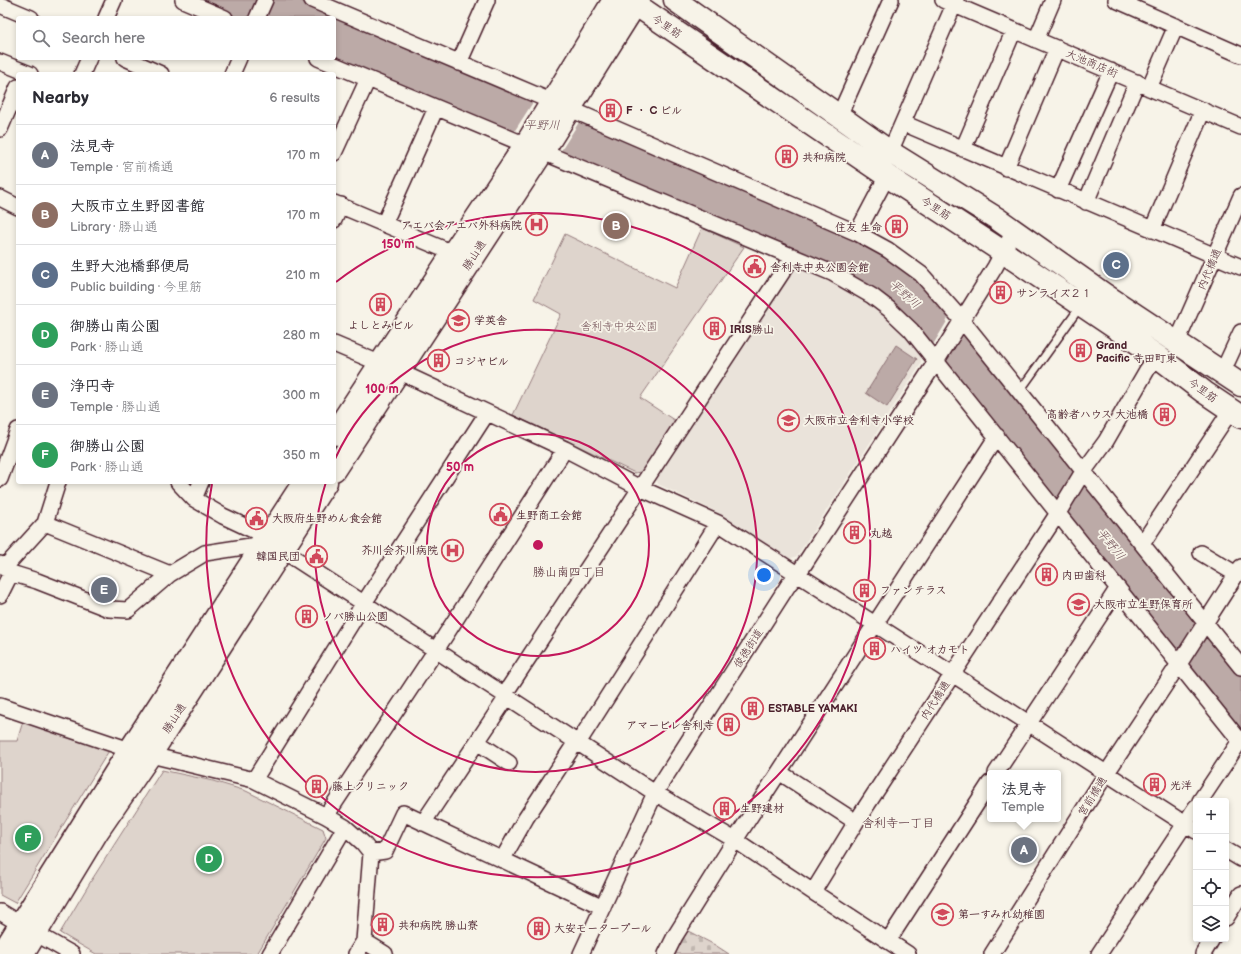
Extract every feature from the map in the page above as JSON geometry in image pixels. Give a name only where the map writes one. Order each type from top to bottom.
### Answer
[{"type":"main road","name":"勝山通","points":[[560,107],[614,0]]},
{"type":"main road","name":"今里筋","points":[[675,0],[890,152],[1014,231],[1105,295],[1241,385]]},
{"type":"main road","name":"勝山通","points":[[336,432],[389,367],[560,107],[634,2]]},
{"type":"main road","name":"今里筋","points":[[634,2],[887,176],[1157,356],[1236,414]]},
{"type":"main road","name":"勝山通","points":[[336,466],[389,367],[453,253],[535,147]]},
{"type":"main road","name":"勝山通","points":[[273,547],[303,484]]},
{"type":"main road","name":"勝山通","points":[[2,954],[27,928],[97,832],[140,752],[273,547],[324,484]]},
{"type":"main road","name":"勝山通","points":[[23,954],[27,928]]},
{"type":"street","points":[[107,16],[114,0]]},
{"type":"street","points":[[182,0],[220,16]]},
{"type":"street","points":[[258,16],[265,0]]},
{"type":"street","points":[[312,0],[857,233],[888,250],[921,274],[932,285],[1142,544],[1204,625],[1241,667]]},
{"type":"street","points":[[459,63],[487,0]]},
{"type":"street","points":[[839,116],[891,0]]},
{"type":"street","points":[[1036,40],[1053,0]]},
{"type":"street","points":[[1116,0],[1241,54]]},
{"type":"street","points":[[890,152],[951,2]]},
{"type":"street","name":"大池商店街","points":[[951,2],[1036,40],[1241,126]]},
{"type":"street","points":[[2,6],[26,16]]},
{"type":"street","points":[[1086,202],[1143,85],[1176,26]]},
{"type":"street","points":[[963,149],[1014,30]]},
{"type":"street","points":[[1006,168],[1057,48]]},
{"type":"street","points":[[83,72],[88,60]]},
{"type":"street","points":[[130,60],[156,72]]},
{"type":"street","points":[[233,72],[238,60]]},
{"type":"street","points":[[323,60],[436,108],[535,147],[793,256],[838,276],[882,303],[911,330],[937,359],[996,436],[1058,511],[1118,588],[1180,662],[1241,741],[1202,798]]},
{"type":"street","points":[[0,62],[24,72]]},
{"type":"street","points":[[1058,190],[1111,71]]},
{"type":"street","points":[[336,143],[340,123],[368,79]]},
{"type":"street","points":[[0,129],[16,92]]},
{"type":"street","points":[[384,224],[436,108]]},
{"type":"street","points":[[1152,230],[1203,110]]},
{"type":"street","points":[[903,123],[1241,267]]},
{"type":"street","points":[[857,233],[887,176]]},
{"type":"street","name":"内代橋通","points":[[1177,342],[1241,196]]},
{"type":"street","points":[[0,199],[16,206]]},
{"type":"street","points":[[337,204],[453,253]]},
{"type":"street","name":"俊徳街道","points":[[581,954],[655,793],[789,584],[798,574],[937,359],[995,267],[1014,231]]},
{"type":"street","points":[[423,823],[477,742],[640,488],[793,256]]},
{"type":"street","points":[[1222,373],[1241,332]]},
{"type":"street","points":[[336,345],[389,367],[565,449],[640,488],[718,523],[1029,722],[1190,828]]},
{"type":"street","points":[[1083,473],[1106,441],[1147,370],[1157,356]]},
{"type":"street","points":[[254,780],[364,603],[487,413]]},
{"type":"street","points":[[1142,544],[1236,414]]},
{"type":"street","points":[[0,479],[16,435]]},
{"type":"street","points":[[666,954],[675,936],[779,772],[996,436]]},
{"type":"street","points":[[326,816],[436,650],[565,449]]},
{"type":"street","name":"内代橋通","points":[[813,892],[856,822],[1083,473]]},
{"type":"street","points":[[0,595],[5,568],[45,523],[57,484]]},
{"type":"street","points":[[180,484],[194,499],[222,516],[257,532],[273,547],[364,603],[655,793],[736,840],[908,954]]},
{"type":"street","points":[[194,499],[200,484]]},
{"type":"street","points":[[45,523],[170,574]]},
{"type":"street","points":[[502,860],[526,818],[577,743],[718,523]]},
{"type":"street","points":[[5,568],[109,609],[128,610],[170,574],[205,553],[273,547]]},
{"type":"street","points":[[1201,552],[1239,570],[1204,625]]},
{"type":"street","points":[[998,770],[1118,588]]},
{"type":"street","name":"宮前橋通","points":[[992,954],[1106,774],[1204,625]]},
{"type":"street","points":[[0,706],[140,752],[254,780],[345,827],[363,843],[371,853],[360,948],[385,954]]},
{"type":"street","points":[[477,742],[509,763]]},
{"type":"street","points":[[779,772],[856,822]]},
{"type":"street","points":[[888,941],[987,788]]},
{"type":"street","points":[[371,853],[385,851],[403,813],[602,907]]},
{"type":"street","points":[[1099,954],[1190,828],[1193,818]]},
{"type":"street","points":[[270,954],[345,827]]},
{"type":"street","points":[[1229,852],[1241,860]]},
{"type":"street","points":[[1229,913],[1241,894]]},
{"type":"street","points":[[0,912],[72,954]]},
{"type":"street","points":[[1203,954],[1210,942]]},
{"type":"lane","points":[[1019,392],[1081,305]]},
{"type":"shaded area","name":"大阪市立舎利寺小学校","points":[[795,265],[844,287],[884,314],[921,355],[921,364],[797,556],[789,559],[715,511],[658,484],[655,476]]},
{"type":"green space","name":"舎利寺中央公園","points":[[702,228],[744,247],[640,398],[677,422],[645,471],[635,473],[513,415],[561,314],[534,299],[565,234],[675,288]]},
{"type":"green space","points":[[24,718],[110,749],[15,903],[0,895],[0,741],[17,741]]},
{"type":"green space","points":[[162,770],[213,781],[246,791],[323,829],[326,838],[257,954],[96,954],[60,933],[91,881]]},
{"type":"green space","points":[[688,931],[715,945],[729,954],[673,954]]},
{"type":"water","name":"平野川","points":[[196,0],[299,0],[534,99],[861,241],[907,270],[941,303],[1241,677],[1241,731],[875,290],[835,267],[336,59],[336,16],[234,16]]},
{"type":"water","points":[[896,345],[917,359],[887,407],[866,393]]},
{"type":"pier","points":[[535,99],[581,119],[559,154],[512,135]]},
{"type":"pier","points":[[950,313],[968,334],[963,336],[947,361],[947,367],[930,346],[934,343]]},
{"type":"place","name":"F ・ C ビル","points":[[611,110]]},
{"type":"place","name":"共和病院","points":[[787,157]]},
{"type":"place","name":"アエバ会アエバ外科病院","points":[[537,225]]},
{"type":"place","name":"大阪市立生野図書館","points":[[616,226]]},
{"type":"place","name":"住友 生命","points":[[897,227]]},
{"type":"place","name":"生野大池橋郵便局","points":[[1116,265]]},
{"type":"place","name":"舎利寺中央公園会館","points":[[754,267]]},
{"type":"place","name":"サンライズ２１","points":[[1001,293]]},
{"type":"place","name":"よしとみビル","points":[[381,305]]},
{"type":"place","name":"学英舎","points":[[459,320]]},
{"type":"place","name":"IRIS勝山","points":[[714,329]]},
{"type":"place","name":"Grand Pacific 寺田町東","points":[[1080,351]]},
{"type":"place","name":"コジヤビル","points":[[438,361]]},
{"type":"place","name":"高齢者ハウス 大池橋","points":[[1164,414]]},
{"type":"place","name":"大阪市立舎利寺小学校","points":[[788,420]]},
{"type":"place","name":"生野商工会館","points":[[500,515]]},
{"type":"place","name":"大阪府生野めん食会館","points":[[256,518]]},
{"type":"place","name":"丸越","points":[[854,533]]},
{"type":"place","name":"芥川会芥川病院","points":[[453,550]]},
{"type":"place","name":"韓国民団","points":[[316,556]]},
{"type":"place","name":"内田歯科","points":[[1047,575]]},
{"type":"place","name":"浄円寺","points":[[104,590]]},
{"type":"place","name":"ファンテラス","points":[[864,590]]},
{"type":"place","name":"大阪市立生野保育所","points":[[1079,604]]},
{"type":"place","name":"ノバ勝山公園","points":[[306,616]]},
{"type":"place","name":"ハイツ オカモト","points":[[875,649]]},
{"type":"place","name":"ESTABLE YAMAKI","points":[[753,708]]},
{"type":"place","name":"アマービレ舎利寺","points":[[729,725]]},
{"type":"place","name":"光洋","points":[[1155,785]]},
{"type":"place","name":"藤上クリニック","points":[[316,786]]},
{"type":"place","name":"生野建材","points":[[725,808]]},
{"type":"place","name":"御勝山公園","points":[[28,838]]},
{"type":"place","name":"法見寺","points":[[1024,850]]},
{"type":"place","name":"御勝山南公園","points":[[209,859]]},
{"type":"place","name":"第一すみれ幼稚園","points":[[943,914]]},
{"type":"place","name":"共和病院 勝山寮","points":[[382,925]]},
{"type":"place","name":"大安モータープール","points":[[538,928]]},
{"type":"district","name":"勝山南四丁目","points":[[569,572]]},
{"type":"district","name":"舎利寺一丁目","points":[[898,823]]}]
